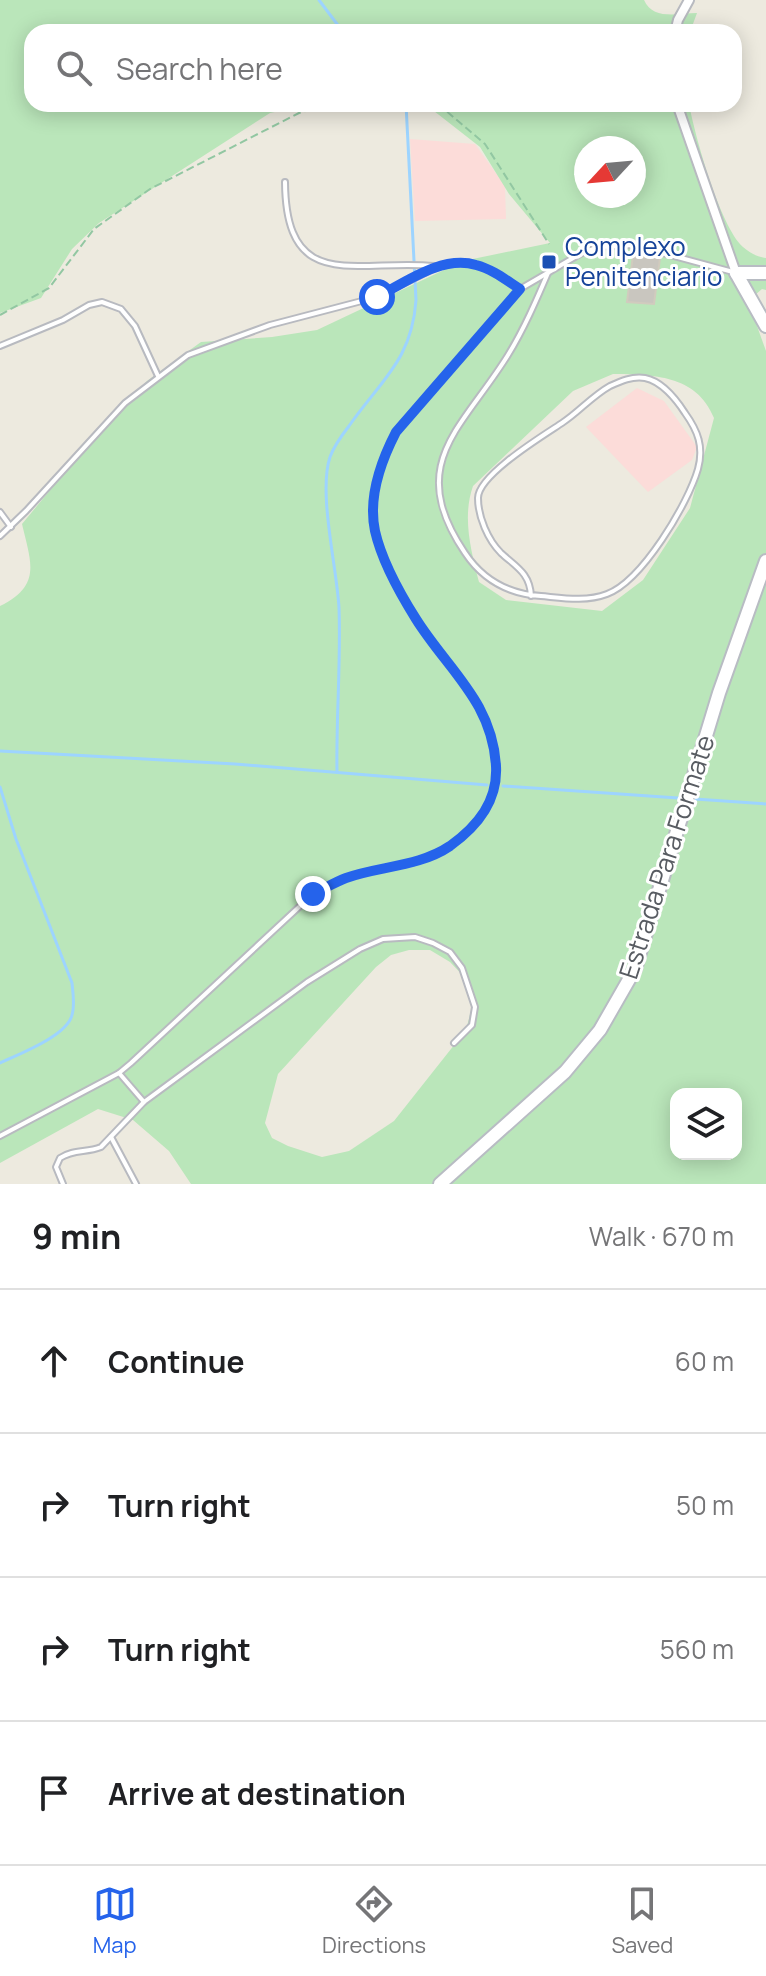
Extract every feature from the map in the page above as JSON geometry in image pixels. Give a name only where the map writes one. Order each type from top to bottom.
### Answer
[{"type":"street","points":[[677,24],[689,0]]},
{"type":"street","points":[[680,112],[736,273],[766,326]]},
{"type":"street","points":[[736,273],[766,273]]},
{"type":"street","name":"Estrada Para Formate","points":[[440,1184],[565,1072],[600,1030],[635,969],[719,693],[766,561]]},
{"type":"lane","points":[[285,182],[287,219],[293,236],[319,262],[349,266],[416,264],[437,267]]},
{"type":"lane","points":[[0,1136],[119,1073],[313,894],[347,878],[387,870],[447,847],[466,833],[488,809],[494,794],[496,775],[490,726],[465,685],[416,620],[384,561],[374,528],[375,497],[383,457],[396,432],[520,289],[580,254],[619,244],[648,248],[736,273]]},
{"type":"lane","points":[[0,536],[125,403],[188,355],[270,325],[377,297],[437,267],[454,263],[473,264],[491,271],[520,289]]},
{"type":"lane","points":[[531,596],[527,577],[502,554],[487,533],[478,498],[483,486],[519,452],[563,423],[606,388],[627,379],[645,378],[655,381],[677,401],[700,441],[701,456],[697,473],[654,553],[636,573],[609,594],[590,599],[531,596],[506,589],[477,570],[457,541],[443,508],[439,487],[440,464],[459,421],[507,357],[527,322],[549,271]]},
{"type":"lane","points":[[0,346],[102,302],[121,309],[135,326],[158,376]]},
{"type":"lane","points":[[0,512],[11,527]]},
{"type":"lane","points":[[63,1184],[56,1167],[60,1158],[76,1150],[92,1151],[101,1147],[144,1102],[307,982],[360,949],[383,939],[415,937],[433,943],[450,952],[462,968],[475,1007],[472,1025],[454,1043]]},
{"type":"lane","points":[[119,1073],[144,1102]]},
{"type":"lane","points":[[111,1137],[136,1184]]},
{"type":"path","points":[[0,315],[49,288],[94,229],[150,189],[302,112]]},
{"type":"path","points":[[447,112],[485,144],[549,244]]},
{"type":"shaded area","points":[[410,139],[475,144],[505,186],[506,219],[415,221]]},
{"type":"shaded area","points":[[637,388],[664,401],[697,447],[692,460],[648,492],[586,427]]},
{"type":"green space","points":[[0,0],[644,0],[648,7],[660,13],[697,13],[693,24],[24,24],[24,112],[275,112],[99,223],[72,249],[41,298],[0,313]]},
{"type":"green space","points":[[435,112],[691,112],[717,201],[734,236],[743,247],[766,258],[766,290],[762,289],[748,301],[766,351],[766,1184],[191,1184],[169,1151],[133,1120],[98,1109],[0,1163],[0,606],[22,590],[28,581],[30,562],[22,524],[85,448],[147,381],[201,342],[317,330],[463,261],[550,243],[509,194],[480,147]],"holes":[[[613,374],[643,375],[685,385],[706,404],[714,418],[690,508],[643,580],[602,611],[506,600],[479,582],[469,534],[468,510],[473,486],[573,391]],[[409,950],[430,950],[450,962],[469,982],[474,999],[466,1030],[394,1121],[349,1151],[322,1157],[272,1138],[265,1123],[278,1074],[376,967],[391,955]]]},
{"type":"building","points":[[633,255],[660,258],[654,304],[627,302]]},
{"type":"waterway","points":[[319,0],[337,24]]},
{"type":"waterway","points":[[337,772],[339,608],[327,510],[327,472],[338,441],[401,354],[413,321],[416,300],[406,112]]},
{"type":"waterway","points":[[0,751],[235,764],[487,785]]},
{"type":"waterway","points":[[503,786],[678,798]]},
{"type":"waterway","points":[[0,787],[16,839],[72,983],[74,1003],[72,1015],[61,1030],[41,1044],[0,1063]]},
{"type":"waterway","points":[[695,799],[766,804]]},
{"type":"place","name":"Complexo Penitenciario","points":[[549,262]]},
{"type":"route","points":[[313,894],[347,878],[387,870],[447,847],[466,833],[488,809],[494,794],[495,753],[490,726],[465,685],[416,620],[384,561],[374,528],[375,497],[383,457],[396,432],[520,289],[491,271],[473,264],[454,263],[437,267],[377,297]]}]
